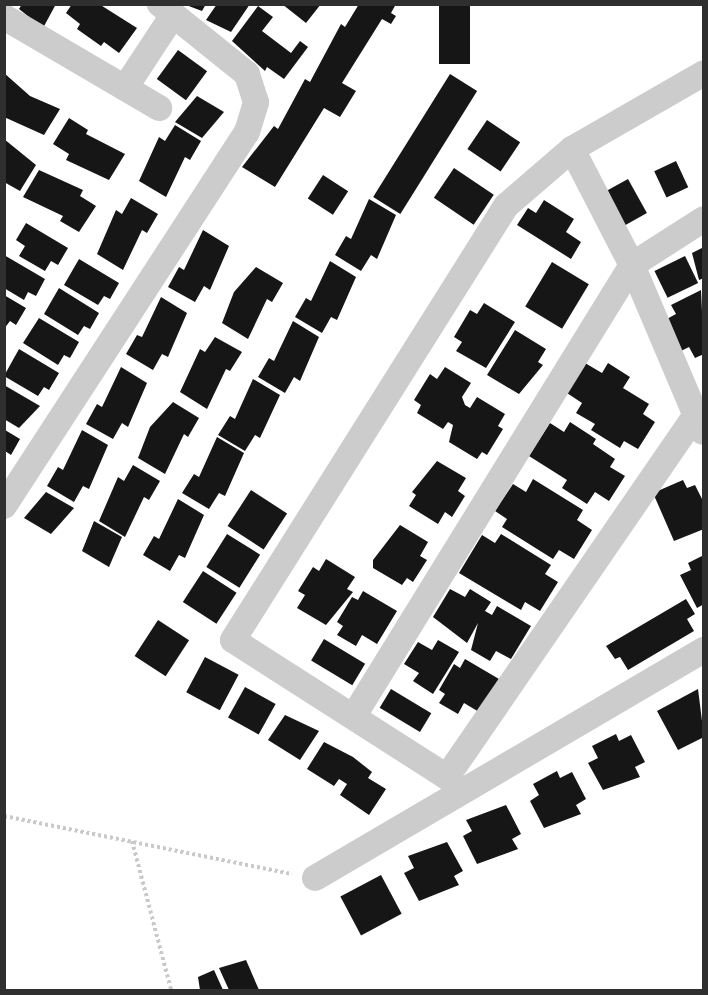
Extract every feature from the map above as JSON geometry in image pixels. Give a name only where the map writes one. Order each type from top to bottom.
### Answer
[{"type":"street","points":[[4,506],[247,132],[256,102],[247,74],[167,10],[125,88]]},
{"type":"street","points":[[4,17],[159,108]]},
{"type":"street","points":[[572,149],[632,265],[699,424],[447,777],[354,714],[233,640],[506,206],[572,149],[704,73]]},
{"type":"street","points":[[354,714],[632,265],[704,219]]},
{"type":"street","points":[[315,878],[704,650]]},
{"type":"path","points":[[4,816],[315,878]]},
{"type":"path","points":[[132,842],[171,990]]},
{"type":"building","points":[[22,4],[56,4],[43,28],[19,9]]},
{"type":"building","points":[[72,4],[99,4],[137,28],[119,53],[104,42],[101,46],[77,29],[80,24],[66,13]]},
{"type":"building","points":[[206,4],[202,11],[186,5]]},
{"type":"building","points":[[217,4],[250,4],[231,32],[206,20]]},
{"type":"building","points":[[282,4],[321,4],[306,23]]},
{"type":"building","points":[[359,4],[396,4],[391,13],[396,16],[391,24],[382,19],[342,83],[356,91],[340,117],[324,108],[275,187],[242,167],[274,126],[278,129],[305,79],[310,82],[341,24],[345,27]]},
{"type":"building","points":[[439,4],[470,4],[470,64],[439,64]]},
{"type":"building","points":[[258,6],[273,17],[262,31],[291,53],[300,41],[308,47],[284,79],[267,67],[265,71],[232,41]]},
{"type":"building","points":[[178,50],[207,71],[186,100],[157,79]]},
{"type":"building","points":[[4,73],[30,96],[60,109],[44,135],[4,117]]},
{"type":"building","points":[[450,74],[477,91],[400,214],[373,197]]},
{"type":"building","points":[[197,96],[224,112],[202,138],[175,122]]},
{"type":"building","points":[[69,118],[88,130],[86,134],[125,154],[109,180],[66,160],[69,154],[53,144]]},
{"type":"building","points":[[487,120],[520,142],[501,171],[467,149]]},
{"type":"building","points":[[175,125],[201,141],[190,160],[185,157],[166,197],[139,181],[159,137],[165,141]]},
{"type":"building","points":[[4,139],[36,165],[20,191],[4,182]]},
{"type":"building","points":[[676,161],[688,187],[667,197],[654,171]]},
{"type":"building","points":[[454,168],[494,195],[474,225],[434,198]]},
{"type":"building","points":[[39,170],[83,190],[80,196],[96,206],[79,232],[60,221],[63,216],[23,197]]},
{"type":"building","points":[[323,175],[348,191],[333,215],[308,198]]},
{"type":"building","points":[[628,179],[647,213],[622,227],[603,193]]},
{"type":"building","points":[[131,198],[158,214],[147,233],[142,230],[123,270],[97,254],[116,210],[122,214]]},
{"type":"building","points":[[369,199],[396,215],[377,259],[371,255],[361,271],[335,255],[346,236],[351,239]]},
{"type":"building","points":[[544,200],[574,219],[566,232],[581,242],[571,259],[517,225],[528,208],[536,213]]},
{"type":"building","points":[[26,223],[68,248],[58,265],[51,261],[45,271],[19,256],[25,246],[16,240]]},
{"type":"building","points":[[203,230],[229,246],[210,290],[204,286],[195,302],[168,287],[179,267],[184,270]]},
{"type":"building","points":[[704,247],[704,278],[699,280],[692,253]]},
{"type":"building","points":[[4,255],[45,279],[36,296],[28,292],[24,300],[4,288]]},
{"type":"building","points":[[685,256],[698,283],[668,298],[654,271]]},
{"type":"building","points":[[79,259],[119,283],[110,299],[104,296],[98,305],[64,285]]},
{"type":"building","points":[[330,261],[356,277],[337,320],[331,317],[322,333],[295,317],[306,298],[311,301]]},
{"type":"building","points":[[552,262],[589,284],[562,329],[525,307]]},
{"type":"building","points":[[256,267],[283,283],[272,302],[267,299],[248,339],[222,323],[234,292]]},
{"type":"building","points":[[59,288],[99,313],[90,329],[84,326],[78,335],[44,314]]},
{"type":"building","points":[[701,290],[704,354],[695,358],[689,347],[681,351],[665,320],[676,314],[671,305]]},
{"type":"building","points":[[4,295],[26,308],[16,325],[10,321],[4,329]]},
{"type":"building","points":[[161,297],[187,313],[168,357],[162,354],[153,370],[126,354],[137,335],[142,337]]},
{"type":"building","points":[[484,303],[515,322],[486,368],[456,351],[462,342],[454,337],[470,310],[477,314]]},
{"type":"building","points":[[39,318],[79,342],[70,358],[64,355],[58,365],[23,343]]},
{"type":"building","points":[[293,321],[319,337],[300,381],[294,377],[285,393],[258,377],[269,358],[274,361]]},
{"type":"building","points":[[515,330],[546,349],[538,362],[543,365],[519,394],[487,375]]},
{"type":"building","points":[[215,337],[242,352],[230,371],[226,369],[207,409],[180,392],[200,349],[205,352]]},
{"type":"building","points":[[19,349],[59,373],[49,390],[44,387],[38,396],[4,376]]},
{"type":"building","points":[[585,363],[602,373],[608,363],[630,377],[623,388],[649,404],[643,414],[655,422],[638,449],[624,441],[620,448],[591,430],[595,424],[576,413],[582,403],[567,393]]},
{"type":"building","points":[[121,367],[147,383],[128,427],[122,423],[113,439],[86,424],[97,404],[102,407]]},
{"type":"building","points":[[445,367],[471,383],[462,397],[465,405],[470,408],[477,397],[505,414],[498,426],[503,429],[487,455],[482,452],[477,459],[449,442],[453,425],[448,422],[443,429],[417,413],[421,405],[414,400],[430,374],[437,379]]},
{"type":"building","points":[[253,379],[280,395],[260,438],[255,435],[245,451],[218,435],[230,416],[235,419]]},
{"type":"building","points":[[4,385],[40,406],[19,428],[4,419]]},
{"type":"building","points":[[173,402],[199,418],[188,437],[184,434],[165,474],[138,458],[150,427]]},
{"type":"building","points":[[570,422],[596,439],[593,444],[615,459],[610,467],[625,476],[609,501],[595,492],[587,504],[562,488],[567,480],[529,456],[550,423],[564,432]]},
{"type":"building","points":[[5,430],[20,439],[11,455],[5,451]]},
{"type":"building","points":[[82,430],[108,445],[89,489],[83,486],[74,502],[47,486],[58,467],[63,470]]},
{"type":"building","points":[[217,437],[244,453],[225,496],[219,493],[209,509],[182,493],[194,474],[199,477]]},
{"type":"building","points":[[437,461],[466,478],[458,491],[465,496],[452,517],[445,512],[438,524],[409,506],[416,495],[412,492]]},
{"type":"building","points":[[133,465],[160,481],[149,500],[144,497],[125,537],[99,521],[118,477],[124,481]]},
{"type":"building","points":[[533,479],[583,510],[577,520],[592,530],[574,559],[559,550],[553,559],[502,527],[507,519],[495,511],[513,484],[526,492]]},
{"type":"building","points":[[683,480],[687,488],[695,485],[704,503],[704,529],[674,541],[653,493]]},
{"type":"building","points":[[251,490],[287,513],[264,549],[228,526]]},
{"type":"building","points":[[46,492],[74,508],[51,534],[24,518]]},
{"type":"building","points":[[178,499],[204,515],[185,558],[179,555],[170,571],[143,555],[154,536],[159,539]]},
{"type":"building","points":[[94,521],[122,537],[109,567],[82,551]]},
{"type":"building","points":[[400,525],[428,542],[420,556],[427,560],[413,582],[407,578],[402,585],[373,568],[373,560]]},
{"type":"building","points":[[227,534],[260,555],[239,588],[206,567]]},
{"type":"building","points":[[501,534],[551,565],[545,574],[558,582],[540,611],[525,602],[521,610],[459,573],[482,535],[495,543]]},
{"type":"building","points":[[704,555],[704,604],[697,608],[680,575],[691,570],[688,563]]},
{"type":"building","points":[[326,559],[355,577],[347,589],[353,592],[326,625],[297,608],[305,595],[298,591],[313,567],[319,571]]},
{"type":"building","points":[[203,571],[237,593],[216,624],[183,602]]},
{"type":"building","points":[[450,589],[465,597],[470,589],[491,602],[485,611],[492,615],[497,606],[531,626],[511,659],[496,651],[490,661],[471,650],[478,623],[467,643],[433,617]]},
{"type":"building","points":[[363,591],[397,611],[377,644],[362,635],[356,646],[337,635],[343,626],[337,622],[352,597],[358,600]]},
{"type":"building","points":[[686,599],[695,614],[687,619],[694,631],[628,670],[620,657],[615,659],[606,646]]},
{"type":"building","points":[[158,620],[189,640],[166,676],[135,656]]},
{"type":"building","points":[[324,639],[365,664],[352,685],[311,660]]},
{"type":"building","points":[[438,640],[459,652],[433,694],[413,681],[419,673],[404,664],[418,642],[432,650]]},
{"type":"building","points":[[205,657],[239,675],[220,710],[186,692]]},
{"type":"building","points":[[465,659],[499,679],[479,712],[464,703],[458,714],[439,703],[445,694],[439,690],[454,664],[460,668]]},
{"type":"building","points":[[245,687],[276,704],[259,735],[228,718]]},
{"type":"building","points":[[391,689],[431,713],[420,732],[380,708]]},
{"type":"building","points":[[698,689],[704,737],[678,750],[657,711]]},
{"type":"building","points":[[285,715],[319,731],[300,760],[268,740]]},
{"type":"building","points":[[616,734],[619,741],[631,735],[645,762],[635,767],[640,777],[603,790],[588,763],[598,758],[592,746]]},
{"type":"building","points":[[324,742],[353,757],[372,772],[368,778],[386,789],[369,815],[340,795],[347,784],[339,779],[334,786],[307,769]]},
{"type":"building","points":[[557,771],[560,778],[572,772],[586,799],[576,805],[581,814],[544,828],[530,801],[539,795],[533,784]]},
{"type":"building","points":[[506,805],[521,834],[512,839],[518,849],[477,864],[463,836],[472,831],[466,820]]},
{"type":"building","points":[[447,842],[463,871],[454,876],[459,885],[419,901],[404,873],[414,868],[408,856]]},
{"type":"building","points":[[381,875],[402,914],[361,935],[340,897]]},
{"type":"building","points":[[246,960],[259,990],[229,990],[219,968]]},
{"type":"building","points":[[214,970],[223,990],[200,990],[198,977]]}]
